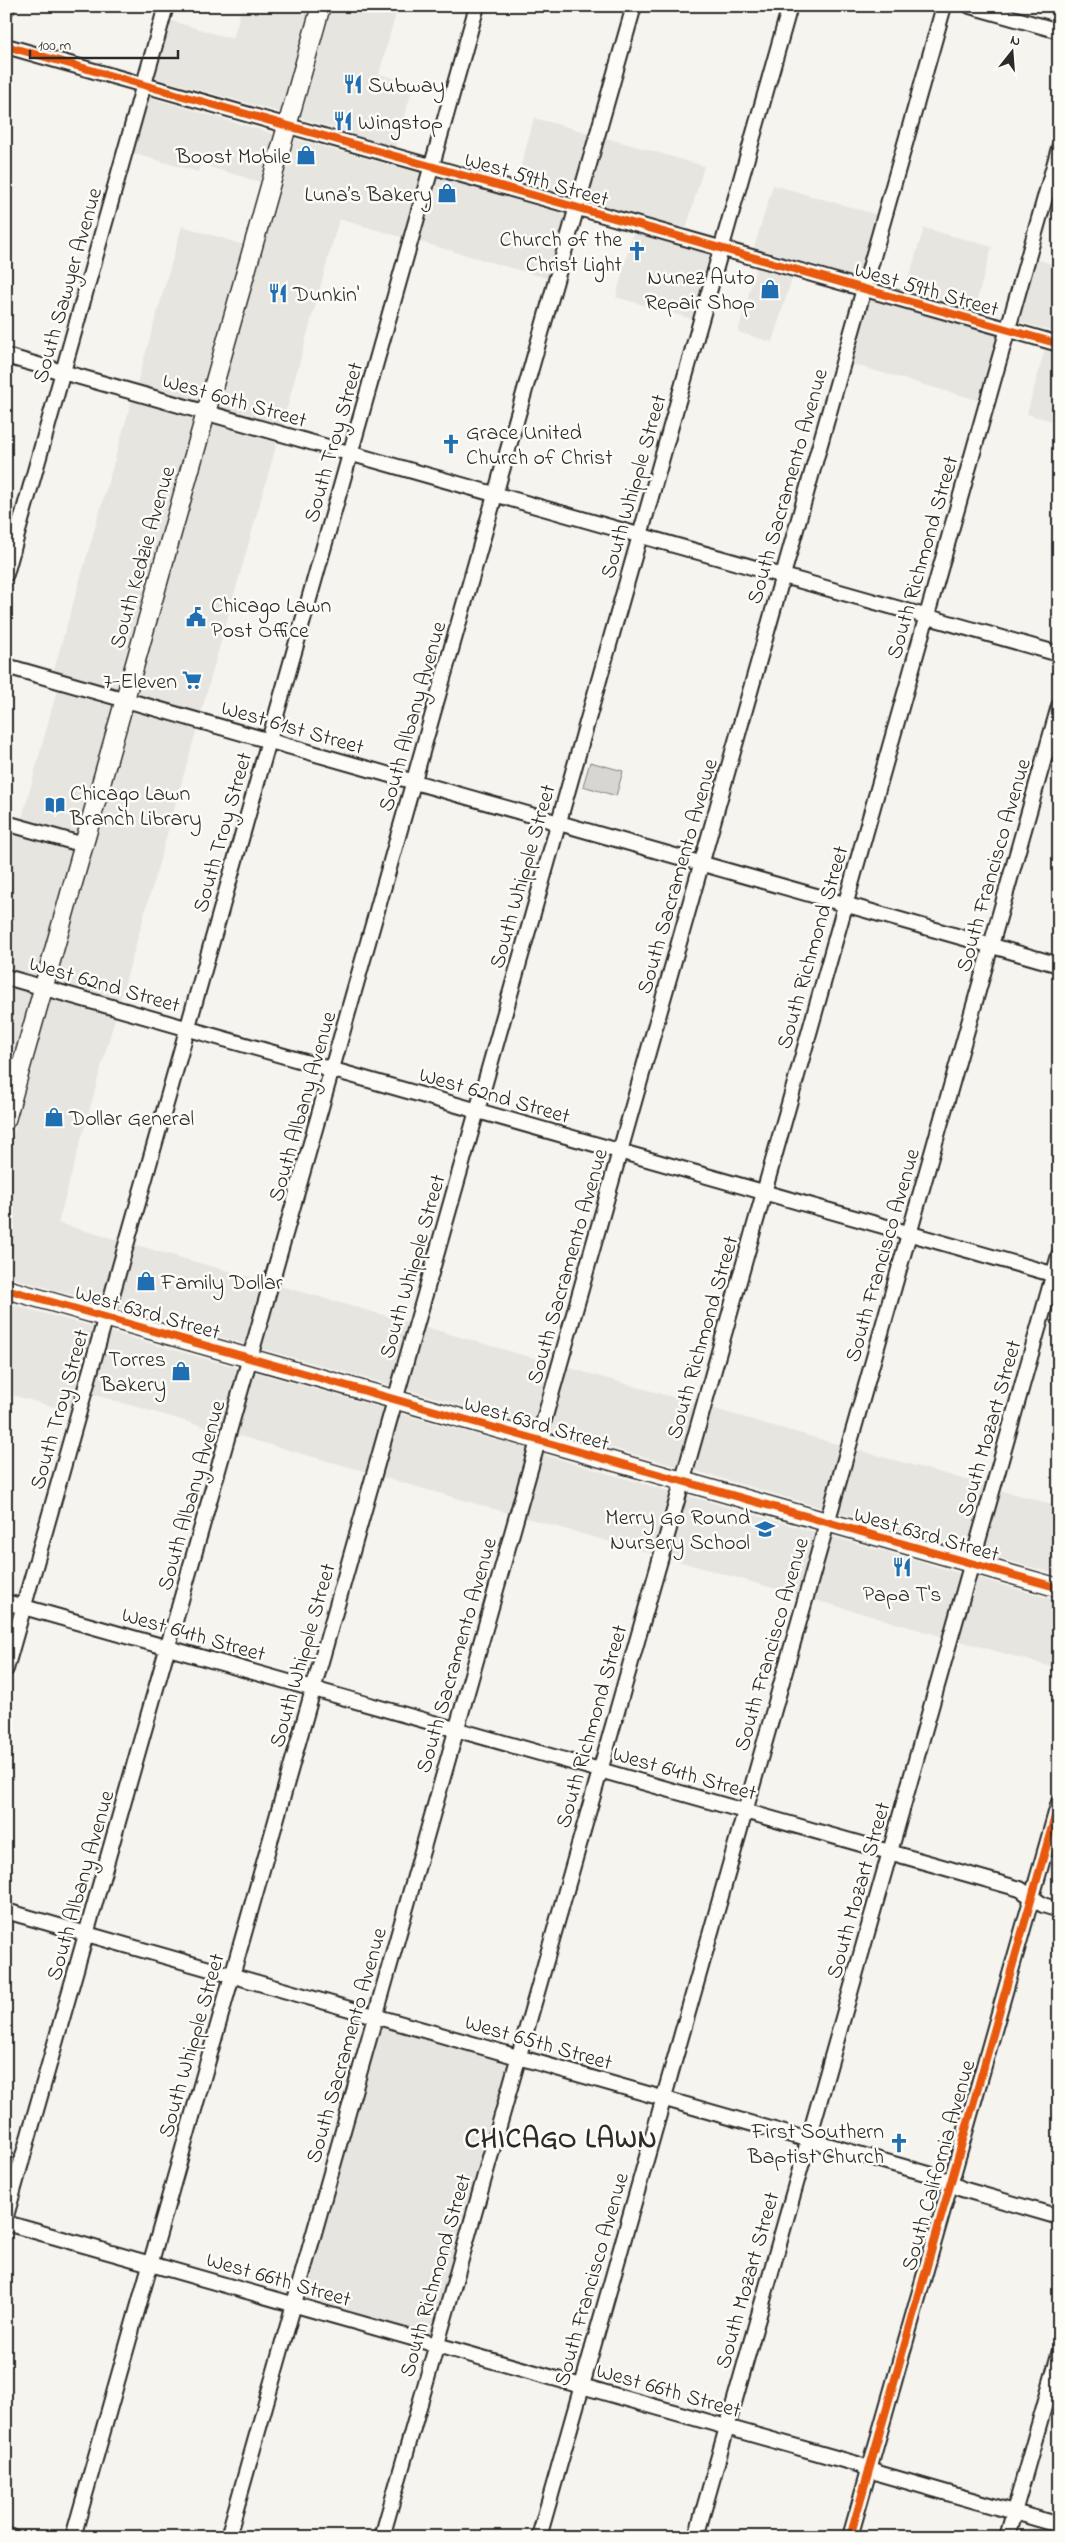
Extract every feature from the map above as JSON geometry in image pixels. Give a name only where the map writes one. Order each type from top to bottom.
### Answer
[{"type":"main road","name":"South Kedzie Avenue","points":[[6,1120],[321,6]]},
{"type":"main road","name":"West 63rd Street","points":[[6,1289],[1059,1588]]},
{"type":"street","points":[[6,10],[7,6]]},
{"type":"street","name":"South Sawyer Avenue","points":[[6,574],[166,6]]},
{"type":"street","name":"South Troy Street","points":[[6,1669],[478,6]]},
{"type":"street","name":"South Albany Avenue","points":[[6,2216],[252,1359],[634,6]]},
{"type":"street","name":"South Whipple Street","points":[[73,2537],[790,6]]},
{"type":"street","name":"South Sacramento Avenue","points":[[228,2537],[944,6]]},
{"type":"street","points":[[970,6],[1059,31]]},
{"type":"street","name":"West 59th Street","points":[[6,46],[1059,344]]},
{"type":"street","name":"South Richmond Street","points":[[382,2537],[599,1770],[683,1482],[1059,148]]},
{"type":"street","name":"West 60th Street","points":[[6,356],[1059,654]]},
{"type":"street","name":"West 61st Street","points":[[6,666],[1059,964]]},
{"type":"street","name":"South Francisco Avenue","points":[[539,2537],[1059,706]]},
{"type":"street","points":[[6,823],[84,845]]},
{"type":"street","name":"West 62nd Street","points":[[6,977],[1056,1275]]},
{"type":"street","name":"South Mozart Street","points":[[696,2537],[971,1564],[1056,1275],[1059,1255]]},
{"type":"street","name":"West 64th Street","points":[[6,1602],[1020,1889],[1043,1905],[1059,1910]]},
{"type":"street","name":"South California Avenue","points":[[850,2537],[1059,1802]]},
{"type":"street","name":"West 65th Street","points":[[6,1911],[938,2177],[962,2189],[1059,2217]]},
{"type":"street","name":"West 66th Street","points":[[6,2223],[582,2386],[1059,2525]]},
{"type":"street","points":[[1007,2537],[1059,2354]]},
{"type":"street","points":[[6,2535],[12,2537]]},
{"type":"shaded area","points":[[242,6],[311,6],[280,112],[152,77],[168,20],[233,39]]},
{"type":"shaded area","points":[[332,6],[398,6],[379,74],[414,84],[395,147],[301,118]]},
{"type":"shaded area","points":[[148,97],[274,134],[260,182],[200,164],[198,172],[132,153]]},
{"type":"shaded area","points":[[534,118],[589,133],[571,196],[517,181]]},
{"type":"shaded area","points":[[603,137],[704,166],[686,229],[584,200]]},
{"type":"shaded area","points":[[295,139],[423,174],[405,238],[339,219],[281,429],[216,411]]},
{"type":"shaded area","points":[[436,177],[568,215],[550,279],[417,241]]},
{"type":"shaded area","points":[[773,185],[878,215],[860,278],[754,248]]},
{"type":"shaded area","points":[[182,226],[244,245],[199,405],[136,387]]},
{"type":"shaded area","points":[[924,228],[992,247],[974,310],[905,290]]},
{"type":"shaded area","points":[[633,233],[710,254],[692,319],[616,297]]},
{"type":"shaded area","points":[[1035,259],[1059,266],[1059,333],[1017,321]]},
{"type":"shaded area","points":[[756,268],[792,278],[772,342],[738,332]]},
{"type":"shaded area","points":[[867,299],[999,336],[981,401],[848,363]]},
{"type":"shaded area","points":[[1045,349],[1059,352],[1059,423],[1027,414]]},
{"type":"shaded area","points":[[132,400],[195,418],[117,692],[53,673]]},
{"type":"shaded area","points":[[214,421],[278,439],[200,716],[135,698]]},
{"type":"shaded area","points":[[57,690],[113,705],[77,835],[22,819]]},
{"type":"shaded area","points":[[134,709],[197,728],[119,1004],[54,985]]},
{"type":"shaded area","points":[[590,762],[623,771],[616,796],[583,786]]},
{"type":"shaded area","points":[[15,831],[72,848],[36,978],[6,970],[6,864]]},
{"type":"shaded area","points":[[6,982],[33,990],[6,1089]]},
{"type":"shaded area","points":[[51,996],[116,1014],[58,1223],[121,1241],[104,1304],[6,1276],[6,1161]]},
{"type":"shaded area","points":[[132,1244],[267,1282],[249,1345],[114,1306]]},
{"type":"shaded area","points":[[277,1285],[408,1322],[391,1385],[259,1348]]},
{"type":"shaded area","points":[[6,1303],[97,1328],[74,1413],[9,1394],[6,1404]]},
{"type":"shaded area","points":[[422,1326],[554,1364],[537,1427],[405,1389]]},
{"type":"shaded area","points":[[110,1332],[242,1369],[223,1432],[92,1394]]},
{"type":"shaded area","points":[[566,1367],[697,1404],[680,1467],[547,1430]]},
{"type":"shaded area","points":[[254,1372],[386,1409],[367,1472],[236,1435]]},
{"type":"shaded area","points":[[711,1408],[840,1445],[823,1508],[693,1470]]},
{"type":"shaded area","points":[[397,1413],[529,1449],[512,1514],[379,1476]]},
{"type":"shaded area","points":[[854,1449],[985,1485],[967,1549],[837,1512]]},
{"type":"shaded area","points":[[541,1454],[675,1493],[656,1555],[523,1517]]},
{"type":"shaded area","points":[[1000,1490],[1059,1506],[1059,1575],[982,1553]]},
{"type":"shaded area","points":[[685,1495],[818,1533],[801,1596],[667,1558]]},
{"type":"shaded area","points":[[830,1536],[962,1574],[944,1637],[812,1599]]},
{"type":"shaded area","points":[[974,1577],[1059,1601],[1059,1669],[957,1640]]},
{"type":"shaded area","points":[[379,2024],[511,2062],[432,2338],[300,2300]]},
{"type":"cycle path","points":[[6,46],[1059,344]]},
{"type":"cycle path","points":[[6,1289],[1059,1588]]},
{"type":"cycle path","points":[[850,2537],[1059,1802]]},
{"type":"place","name":"Subway","points":[[353,84]]},
{"type":"place","name":"Wingstop","points":[[343,121]]},
{"type":"place","name":"Boost Mobile","points":[[306,155]]},
{"type":"place","name":"Luna’s Bakery","points":[[447,193]]},
{"type":"place","name":"Church of the Christ Light","points":[[637,251]]},
{"type":"place","name":"Nunez Auto Repair Shop","points":[[770,289]]},
{"type":"place","name":"Dunkin'","points":[[278,293]]},
{"type":"place","name":"Grace United Church of Christ","points":[[451,444]]},
{"type":"place","name":"Chicago Lawn Post Office","points":[[196,617]]},
{"type":"place","name":"7-Eleven","points":[[192,680]]},
{"type":"place","name":"Chicago Lawn Branch Library","points":[[55,805]]},
{"type":"place","name":"Dollar General","points":[[54,1117]]},
{"type":"place","name":"Family Dollar","points":[[146,1281]]},
{"type":"place","name":"Torres Bakery","points":[[181,1371]]},
{"type":"place","name":"Merry Go Round Nursery School","points":[[765,1529]]},
{"type":"place","name":"Papa T's","points":[[902,1567]]},
{"type":"place","name":"First Southern Baptist Church","points":[[899,2143]]},
{"type":"district","name":"CHICAGO LAWN","points":[[561,2137]]}]
